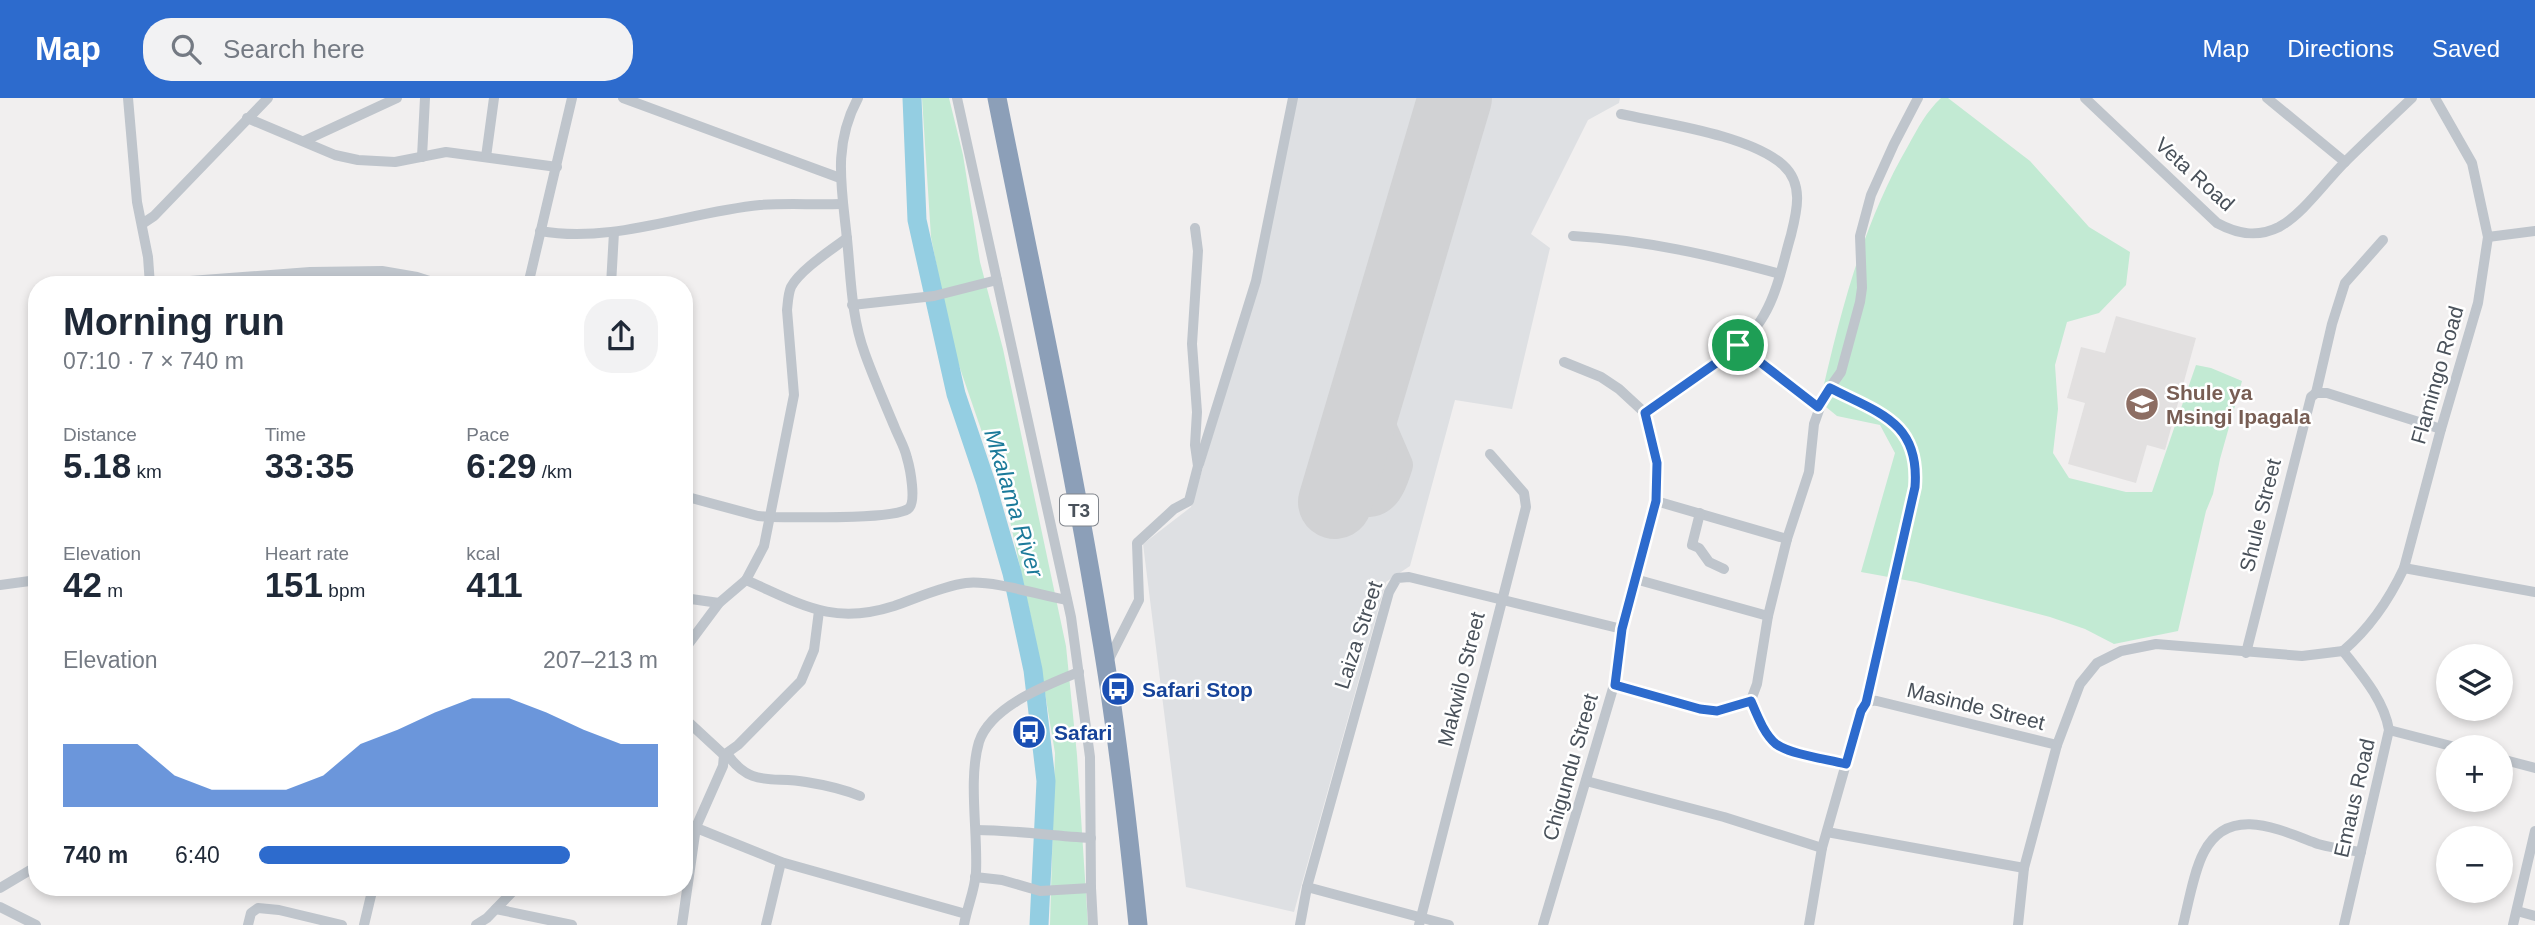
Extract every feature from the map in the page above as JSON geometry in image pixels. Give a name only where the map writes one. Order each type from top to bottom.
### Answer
[{"type":"highway","name":"T3","points":[[997,98],[1082,527],[1106,666],[1138,925]]},
{"type":"street","points":[[128,98],[137,202],[149,276]]},
{"type":"street","points":[[304,141],[397,98]]},
{"type":"street","points":[[422,157],[425,98]]},
{"type":"street","points":[[486,157],[494,98]]},
{"type":"street","points":[[530,276],[572,98]]},
{"type":"street","points":[[623,98],[840,178]]},
{"type":"street","points":[[693,498],[770,517],[856,516],[907,510],[911,505],[913,497],[907,456],[864,353],[852,305],[840,178],[841,151],[858,98]]},
{"type":"street","points":[[957,98],[1067,600],[1079,672],[1090,757],[1093,925]]},
{"type":"street","points":[[1106,666],[1139,600],[1137,544],[1174,509],[1189,501],[1256,281],[1293,98]]},
{"type":"street","points":[[1846,764],[1790,750],[1777,744],[1767,734],[1751,701],[1757,684],[1768,617],[1787,539],[1809,472],[1812,435],[1818,407],[1841,372],[1860,302],[1860,236],[1871,195],[1918,98]]},
{"type":"street","name":"Veta Road","points":[[2085,98],[2217,223],[2238,232],[2261,233],[2279,227],[2293,218],[2345,162],[2412,98]]},
{"type":"street","points":[[2267,98],[2345,162]]},
{"type":"street","name":"Flamingo Road","points":[[2343,650],[2362,634],[2395,589],[2404,568],[2478,303],[2488,237],[2472,163],[2435,98]]},
{"type":"street","points":[[142,224],[163,207],[266,99]]},
{"type":"street","points":[[1564,362],[1601,377],[1619,389],[1645,413],[1719,361],[1738,345],[1763,317],[1776,290],[1798,209],[1797,188],[1784,167],[1748,146],[1621,114]]},
{"type":"street","points":[[247,118],[335,155],[358,160],[382,162],[446,152],[556,167]]},
{"type":"street","points":[[540,231],[576,234],[614,232],[761,205],[841,204]]},
{"type":"street","points":[[1195,228],[1198,251],[1192,344],[1198,466]]},
{"type":"street","points":[[2488,237],[2535,231]]},
{"type":"street","points":[[612,276],[614,232]]},
{"type":"street","points":[[1573,236],[1618,238],[1683,249],[1780,274]]},
{"type":"street","points":[[693,638],[719,603],[746,580],[764,546],[794,395],[787,310],[792,286],[803,273],[847,238]]},
{"type":"street","name":"Shule Street","points":[[2246,653],[2307,406],[2316,393],[2332,324],[2345,283],[2383,240]]},
{"type":"street","points":[[261,276],[310,272],[396,272],[410,276]]},
{"type":"street","points":[[310,272],[310,276]]},
{"type":"street","points":[[852,305],[934,296],[997,279]]},
{"type":"street","points":[[1738,345],[1818,407]]},
{"type":"street","points":[[1808,925],[1822,848],[1861,711],[1866,703],[1915,487],[1916,468],[1914,450],[1905,434],[1893,422],[1830,388]]},
{"type":"street","points":[[2316,393],[2327,393],[2441,429]]},
{"type":"street","name":"Chigundu Street","points":[[1543,925],[1615,685],[1622,629],[1656,501],[1657,463],[1645,413]]},
{"type":"street","name":"Makwilo Street","points":[[1420,922],[1526,499],[1521,488],[1490,454]]},
{"type":"street","points":[[1656,501],[1787,539]]},
{"type":"street","points":[[1700,513],[1692,545],[1699,548],[1709,562],[1724,569]]},
{"type":"street","points":[[2404,568],[2535,592]]},
{"type":"street","name":"Laiza Street","points":[[1307,887],[1360,689],[1392,584],[1397,578],[1409,577],[1622,629]]},
{"type":"street","points":[[1635,579],[1768,617]]},
{"type":"street","points":[[746,580],[819,611],[863,614],[964,583],[1067,600]]},
{"type":"street","points":[[0,585],[28,581]]},
{"type":"street","points":[[693,599],[719,603]]},
{"type":"street","points":[[693,820],[723,766],[725,755],[801,681],[814,650],[819,611]]},
{"type":"street","name":"Masinde Street","points":[[2018,925],[2024,868],[2057,745],[2080,684],[2097,663],[2121,652],[2156,643],[2302,656],[2343,650]]},
{"type":"street","name":"Emaus Road","points":[[2343,650],[2368,683],[2388,720],[2389,730],[2344,925]]},
{"type":"street","points":[[693,826],[781,862],[965,919],[975,877],[975,765],[980,740],[997,717],[1035,690],[1079,672]]},
{"type":"street","points":[[1615,685],[1700,709],[1717,711],[1751,701]]},
{"type":"street","name":"Masinde Street","points":[[1866,703],[1877,701],[2057,745]]},
{"type":"street","points":[[693,726],[751,777],[804,781],[860,796]]},
{"type":"street","points":[[2389,730],[2436,742]]},
{"type":"street","points":[[2513,762],[2535,768]]},
{"type":"street","points":[[1586,781],[1724,817],[1822,848]]},
{"type":"street","points":[[2183,925],[2203,854],[2213,839],[2228,828],[2242,823],[2254,823],[2320,844],[2361,852]]},
{"type":"street","points":[[976,830],[1010,830],[1043,836],[1091,838]]},
{"type":"street","points":[[1827,831],[2024,868]]},
{"type":"street","points":[[2514,925],[2535,831]]},
{"type":"street","points":[[766,925],[781,862]]},
{"type":"street","points":[[0,888],[28,871]]},
{"type":"street","points":[[975,877],[1003,880],[1040,891],[1091,888]]},
{"type":"street","points":[[1300,925],[1307,887],[1420,922],[1449,925]]},
{"type":"street","points":[[364,925],[371,896]]},
{"type":"street","points":[[476,925],[508,896]]},
{"type":"street","points":[[682,925],[685,896]]},
{"type":"street","points":[[0,906],[36,925]]},
{"type":"street","points":[[248,925],[251,913],[258,908],[279,910],[342,925]]},
{"type":"street","points":[[496,909],[572,925]]},
{"type":"street","points":[[2517,911],[2535,916]]},
{"type":"shaded area","points":[[1296,98],[1620,98],[1619,103],[1588,120],[1531,234],[1550,248],[1512,409],[1455,400],[1410,566],[1386,582],[1294,912],[1186,887],[1143,544],[1191,507],[1262,272]]},
{"type":"shaded area","points":[[2116,316],[2196,338],[2165,450],[2147,445],[2136,483],[2068,464],[2085,403],[2067,398],[2081,347],[2105,353]]},
{"type":"green space","points":[[922,98],[949,98],[963,155],[980,262],[1003,349],[1066,646],[1077,755],[1088,925],[1050,925],[1055,753],[1038,651],[1006,502],[952,345],[931,237]]},
{"type":"green space","points":[[1941,98],[1948,98],[2030,161],[2089,227],[2130,252],[2126,285],[2099,313],[2067,322],[2055,365],[2058,409],[2053,453],[2069,478],[2126,492],[2152,492],[2196,365],[2242,381],[2213,494],[2206,511],[2178,631],[2114,644],[2085,629],[2050,617],[1916,582],[1861,572],[1895,453],[1880,425],[1837,416],[1820,402],[1845,303],[1865,239],[1892,176],[1919,127]]},
{"type":"waterway","name":"Mkalama River","points":[[912,98],[917,220],[956,394],[1012,573],[1033,670],[1046,781],[1039,925]]},
{"type":"taxiway","points":[[1336,498],[1361,502],[1378,500],[1389,488],[1398,465],[1367,393]]},
{"type":"runway","points":[[1335,502],[1455,98]]},
{"type":"place","name":"Shule ya Msingi Ipagala","points":[[2142,404]]},
{"type":"place","name":"Safari Stop","points":[[1118,689]]},
{"type":"place","name":"Safari","points":[[1029,732]]},
{"type":"route","points":[[1738,345],[1818,407],[1830,388],[1875,411],[1893,422],[1905,434],[1914,450],[1915,487],[1866,703],[1861,711],[1846,764],[1790,750],[1777,744],[1767,734],[1751,701],[1717,711],[1700,709],[1615,685],[1622,629],[1656,501],[1657,463],[1645,413],[1738,345]]}]
